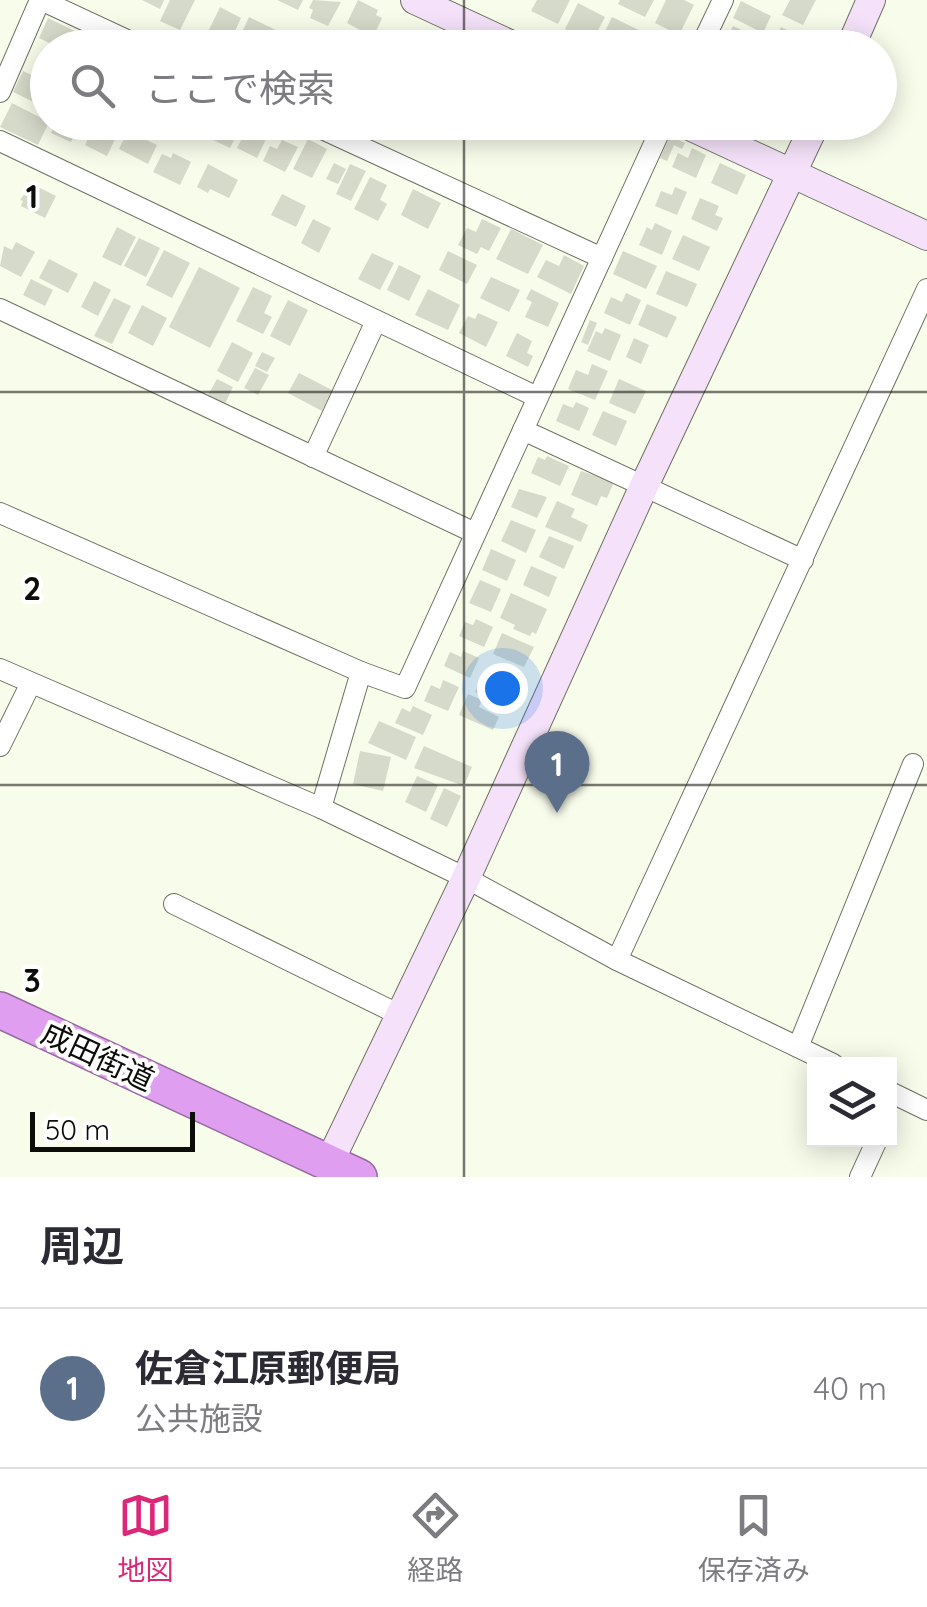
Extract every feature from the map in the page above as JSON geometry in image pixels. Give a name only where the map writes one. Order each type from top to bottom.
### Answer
[{"type":"highway","name":"成田街道","points":[[0,1010],[344,1170]]},
{"type":"street","points":[[0,92],[40,0],[105,30]]},
{"type":"street","points":[[415,0],[479,30]]},
{"type":"street","points":[[709,30],[724,0]]},
{"type":"street","points":[[858,30],[872,0]]},
{"type":"street","points":[[346,140],[602,258]]},
{"type":"street","points":[[0,513],[405,688],[656,140]]},
{"type":"street","points":[[720,140],[927,236]]},
{"type":"street","points":[[344,1170],[400,1015],[808,140]]},
{"type":"street","points":[[0,141],[537,398]]},
{"type":"street","points":[[617,960],[927,289]]},
{"type":"street","points":[[0,309],[474,533]]},
{"type":"street","points":[[313,457],[376,321]]},
{"type":"street","points":[[523,430],[803,560]]},
{"type":"street","points":[[0,669],[321,808],[466,878],[617,960],[819,1057]]},
{"type":"street","points":[[321,808],[361,672]]},
{"type":"street","points":[[0,746],[30,683]]},
{"type":"street","points":[[798,1047],[914,764]]},
{"type":"street","points":[[174,904],[400,1015]]},
{"type":"street","points":[[897,1101],[927,1110]]},
{"type":"street","points":[[860,1177],[874,1147]]},
{"type":"building","points":[[142,0],[164,0],[160,9]]},
{"type":"building","points":[[170,0],[195,0],[180,30],[160,21]]},
{"type":"building","points":[[277,0],[303,0],[298,10]]},
{"type":"building","points":[[313,0],[341,2],[328,26],[310,18]]},
{"type":"building","points":[[358,0],[378,10],[376,15],[382,18],[376,30],[360,30],[347,23]]},
{"type":"building","points":[[537,0],[570,0],[558,24],[531,11]]},
{"type":"building","points":[[620,0],[654,0],[645,17],[618,4]]},
{"type":"building","points":[[666,0],[684,0],[694,5],[682,30],[669,30],[655,23]]},
{"type":"building","points":[[790,0],[816,0],[803,25],[782,15]]},
{"type":"building","points":[[741,1],[771,16],[764,30],[733,18]]},
{"type":"building","points":[[578,3],[605,17],[598,30],[565,29]]},
{"type":"building","points":[[220,7],[241,18],[236,30],[209,30]]},
{"type":"building","points":[[249,17],[276,30],[243,30]]},
{"type":"building","points":[[612,17],[639,30],[606,30]]},
{"type":"building","points":[[48,18],[73,30],[43,30]]},
{"type":"building","points":[[23,71],[30,74],[30,100],[13,92]]},
{"type":"building","points":[[12,103],[30,112],[30,140],[40,140],[38,145],[0,127]]},
{"type":"building","points":[[87,140],[115,140],[107,156],[85,145]]},
{"type":"building","points":[[124,140],[147,140],[157,145],[148,164],[119,149]]},
{"type":"building","points":[[213,140],[234,140],[230,148]]},
{"type":"building","points":[[241,140],[266,140],[257,158],[237,148]]},
{"type":"building","points":[[282,140],[298,147],[285,172],[263,161],[270,146],[277,149]]},
{"type":"building","points":[[308,140],[327,149],[312,178],[293,169]]},
{"type":"building","points":[[668,140],[685,143],[682,149],[674,145],[667,161],[660,158]]},
{"type":"building","points":[[692,148],[706,155],[696,178],[672,167],[678,153],[688,158]]},
{"type":"building","points":[[173,153],[191,162],[180,185],[153,172],[162,154],[171,158]]},
{"type":"building","points":[[334,163],[346,169],[338,184],[326,179]]},
{"type":"building","points":[[720,163],[746,175],[737,195],[711,183]]},
{"type":"building","points":[[208,164],[238,180],[229,198],[197,187]]},
{"type":"building","points":[[350,164],[366,171],[351,201],[336,194]]},
{"type":"building","points":[[370,177],[387,185],[380,200],[387,204],[378,221],[354,209]]},
{"type":"building","points":[[32,184],[56,196],[45,218],[21,206],[20,200]]},
{"type":"building","points":[[675,187],[687,192],[677,215],[655,206],[661,191],[672,195]]},
{"type":"building","points":[[413,189],[441,203],[428,229],[401,215]]},
{"type":"building","points":[[282,194],[306,206],[296,227],[271,215]]},
{"type":"building","points":[[700,198],[719,206],[715,215],[723,218],[717,231],[691,219]]},
{"type":"building","points":[[313,219],[331,228],[319,253],[301,243]]},
{"type":"building","points":[[482,219],[501,228],[489,251],[481,247],[477,254],[458,245],[467,228],[476,232]]},
{"type":"building","points":[[655,223],[672,231],[662,255],[639,245],[647,227],[652,230]]},
{"type":"building","points":[[117,227],[136,237],[121,266],[102,257]]},
{"type":"building","points":[[511,229],[543,245],[528,274],[496,259]]},
{"type":"building","points":[[683,235],[710,247],[699,271],[672,259]]},
{"type":"building","points":[[139,238],[160,248],[146,277],[124,266]]},
{"type":"building","points":[[16,242],[35,252],[21,277],[0,266],[4,246],[12,250]]},
{"type":"building","points":[[164,250],[190,263],[172,298],[146,285]]},
{"type":"building","points":[[448,251],[477,265],[467,284],[439,270]]},
{"type":"building","points":[[623,251],[657,266],[646,289],[613,274]]},
{"type":"building","points":[[372,253],[394,263],[380,290],[358,279]]},
{"type":"building","points":[[564,255],[584,266],[571,294],[537,277],[546,260],[559,266]]},
{"type":"building","points":[[49,259],[78,274],[68,293],[39,278]]},
{"type":"building","points":[[399,265],[421,276],[409,301],[387,290]]},
{"type":"building","points":[[199,267],[240,288],[210,348],[169,327]]},
{"type":"building","points":[[666,271],[697,284],[687,307],[656,294]]},
{"type":"building","points":[[491,277],[520,290],[509,312],[480,298]]},
{"type":"building","points":[[31,279],[53,290],[45,306],[23,295]]},
{"type":"building","points":[[94,281],[111,290],[98,316],[81,307]]},
{"type":"building","points":[[253,287],[272,296],[264,313],[272,317],[263,334],[236,321]]},
{"type":"building","points":[[428,289],[460,305],[448,330],[415,315]]},
{"type":"building","points":[[531,289],[559,303],[548,327],[525,317],[532,302],[526,299]]},
{"type":"building","points":[[626,293],[641,300],[630,325],[604,313],[611,297],[622,302]]},
{"type":"building","points":[[114,298],[131,306],[112,344],[94,336]]},
{"type":"building","points":[[288,300],[308,310],[290,346],[270,336]]},
{"type":"building","points":[[647,304],[677,317],[667,338],[638,325]]},
{"type":"building","points":[[142,305],[167,318],[153,346],[128,333]]},
{"type":"building","points":[[478,313],[498,322],[486,347],[459,333],[468,316],[475,319]]},
{"type":"building","points":[[590,320],[597,323],[588,345],[581,342]]},
{"type":"building","points":[[605,328],[621,335],[610,361],[587,351],[596,331],[602,334]]},
{"type":"building","points":[[517,333],[532,341],[527,353],[533,356],[528,367],[506,356]]},
{"type":"building","points":[[634,338],[649,345],[641,364],[626,357]]},
{"type":"building","points":[[232,342],[253,353],[238,382],[217,371]]},
{"type":"building","points":[[262,352],[275,358],[267,372],[255,366]]},
{"type":"building","points":[[592,364],[608,371],[595,400],[568,389],[576,370],[588,375]]},
{"type":"building","points":[[255,368],[269,375],[258,395],[244,388]]},
{"type":"building","points":[[299,373],[332,390],[322,411],[288,393]]},
{"type":"building","points":[[217,379],[233,387],[225,404],[208,395]]},
{"type":"building","points":[[619,379],[646,391],[635,414],[609,403]]},
{"type":"building","points":[[576,402],[589,408],[579,431],[556,421],[563,404],[573,408]]},
{"type":"building","points":[[603,411],[627,421],[616,446],[592,435]]},
{"type":"building","points":[[547,456],[569,466],[560,486],[531,473],[538,457],[545,460]]},
{"type":"building","points":[[581,471],[614,482],[607,498],[601,496],[597,506],[571,495]]},
{"type":"building","points":[[519,489],[547,497],[537,518],[511,507]]},
{"type":"building","points":[[557,501],[575,509],[571,517],[588,525],[581,542],[545,527]]},
{"type":"building","points":[[511,520],[536,530],[526,553],[501,541]]},
{"type":"building","points":[[549,536],[574,546],[564,569],[539,557]]},
{"type":"building","points":[[491,549],[516,560],[507,581],[482,570]]},
{"type":"building","points":[[531,566],[557,577],[549,597],[523,585]]},
{"type":"building","points":[[480,580],[501,589],[491,612],[469,603]]},
{"type":"building","points":[[511,593],[547,609],[536,634],[532,632],[530,636],[513,629],[515,625],[500,618]]},
{"type":"building","points":[[476,619],[493,627],[484,647],[459,636],[465,622],[473,625]]},
{"type":"building","points":[[502,633],[534,647],[524,667],[493,654]]},
{"type":"building","points":[[463,651],[479,658],[470,678],[444,666],[450,652],[461,657]]},
{"type":"building","points":[[496,667],[514,675],[502,704],[475,692],[484,672],[492,676]]},
{"type":"building","points":[[443,680],[459,687],[448,711],[424,701],[431,685],[440,689]]},
{"type":"building","points":[[468,694],[482,700],[479,707],[499,717],[493,730],[459,715]]},
{"type":"building","points":[[413,706],[432,715],[423,735],[395,723],[402,708],[410,712]]},
{"type":"building","points":[[379,721],[416,737],[406,760],[368,743]]},
{"type":"building","points":[[424,746],[472,767],[464,786],[414,768]]},
{"type":"building","points":[[360,751],[391,757],[383,791],[353,784]]},
{"type":"building","points":[[417,776],[438,785],[426,812],[405,802]]},
{"type":"building","points":[[444,788],[461,796],[447,827],[430,819]]},
{"type":"place","name":"佐倉江原郵便局","points":[[557,813]]}]
